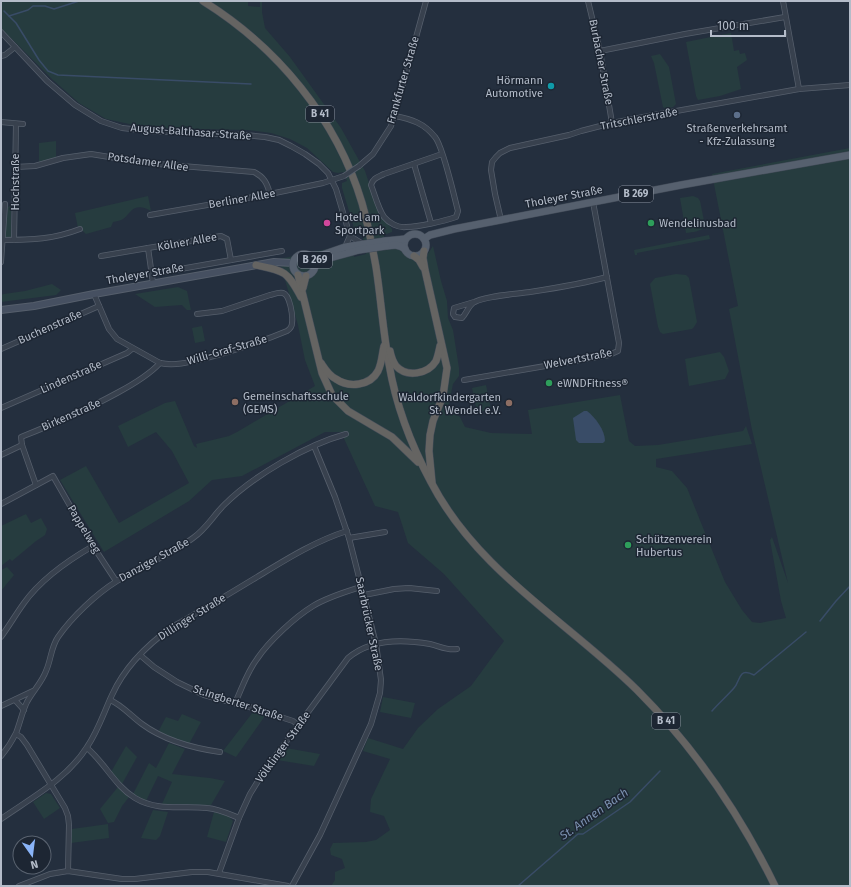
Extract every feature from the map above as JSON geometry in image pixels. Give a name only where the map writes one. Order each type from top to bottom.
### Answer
[{"type":"highway","name":"B 41","points":[[203,1],[244,30],[268,51],[287,71],[309,97],[340,149],[361,201],[367,225],[376,267],[385,338],[395,395],[406,428],[422,466],[433,487],[458,524],[490,561],[637,690],[687,745],[710,775],[737,816],[761,857],[775,886]]},
{"type":"highway","points":[[424,251],[423,258],[425,270],[446,368],[442,396],[433,421],[430,435],[429,451],[433,487]]},
{"type":"highway","points":[[414,256],[419,260],[425,270]]},
{"type":"highway","points":[[256,265],[279,270],[287,274],[292,280],[305,304]]},
{"type":"highway","points":[[298,275],[326,385],[339,403],[348,411],[392,437],[422,466]]},
{"type":"highway","points":[[302,290],[306,276]]},
{"type":"highway","points":[[385,338],[396,366],[411,373],[418,373],[431,367],[436,361],[441,344]]},
{"type":"highway","points":[[320,362],[334,379],[350,384],[364,383],[375,375],[378,370],[385,338]]},
{"type":"main road","name":"Tholeyer Straße","points":[[424,239],[430,235],[454,229],[850,155]]},
{"type":"main road","name":"B 269","points":[[360,246],[316,265],[313,272],[306,276],[298,275],[294,270],[293,263],[296,257],[302,254],[319,256],[345,247],[385,243],[406,239],[408,236],[415,234],[422,236],[424,239]]},
{"type":"main road","points":[[404,249],[404,242],[406,239]]},
{"type":"main road","points":[[414,256],[422,254],[424,251],[426,246],[424,239]]},
{"type":"main road","name":"B 269","points":[[385,243],[402,247],[408,254],[414,256]]},
{"type":"main road","name":"B 269","points":[[312,256],[316,265]]},
{"type":"main road","name":"Tholeyer Straße","points":[[1,310],[34,306],[274,262],[293,263]]},
{"type":"street","name":"Frankfurter Straße","points":[[332,181],[344,176],[374,154],[384,139],[395,116],[426,1]]},
{"type":"street","name":"Burbacher Straße","points":[[588,1],[600,51],[612,123]]},
{"type":"street","points":[[783,1],[799,89]]},
{"type":"street","points":[[600,51],[685,34],[785,17]]},
{"type":"street","name":"August-Balthasar-Straße","points":[[1,32],[47,81],[75,105],[101,121],[122,128],[149,131],[265,137],[279,140],[292,146],[319,164],[328,173],[350,236]]},
{"type":"street","points":[[1,56],[6,55],[15,47]]},
{"type":"street","name":"Tritschlerstraße","points":[[501,220],[491,170],[492,162],[500,153],[510,148],[569,136],[581,131],[612,123],[799,89],[850,85]]},
{"type":"street","points":[[395,116],[419,123],[436,137],[442,154],[458,214],[456,217],[406,228],[392,224],[382,213],[371,185],[372,181],[377,177],[442,154]]},
{"type":"street","points":[[1,122],[23,124]]},
{"type":"street","name":"Hochstraße","points":[[14,240],[16,124]]},
{"type":"street","name":"Potsdamer Allee","points":[[15,167],[35,166],[78,155],[96,154],[146,163],[254,172],[262,176],[267,182],[270,194]]},
{"type":"street","points":[[414,164],[431,223]]},
{"type":"street","name":"Berliner Allee","points":[[150,215],[270,194],[332,181]]},
{"type":"street","name":"Welvertstraße","points":[[464,380],[615,353],[619,347],[619,343],[593,202]]},
{"type":"street","points":[[3,203],[14,204]]},
{"type":"street","name":"Hochstraße","points":[[1,262],[3,240],[3,203]]},
{"type":"street","points":[[3,240],[52,238],[80,229]]},
{"type":"street","name":"Kölner Allee","points":[[100,256],[221,236],[227,239],[231,260]]},
{"type":"street","points":[[345,247],[350,236],[360,246]]},
{"type":"street","name":"Kölner Allee","points":[[148,248],[153,283]]},
{"type":"street","points":[[152,274],[282,251]]},
{"type":"street","points":[[474,302],[462,318],[455,317],[453,314],[454,308],[474,302],[505,295],[571,285],[607,277]]},
{"type":"street","name":"Willi-Graf-Straße","points":[[94,294],[109,329],[114,335],[122,343],[160,363],[167,364],[188,362],[254,344],[287,331],[291,328],[292,323],[289,301],[284,293],[270,295],[222,311],[197,314]]},
{"type":"street","name":"Buchenstraße","points":[[1,349],[99,306]]},
{"type":"street","name":"Lindenstraße","points":[[1,408],[127,353],[132,349]]},
{"type":"street","name":"Birkenstraße","points":[[22,445],[21,437],[68,418],[136,383],[160,363]]},
{"type":"street","name":"Danziger Straße","points":[[1,756],[16,734],[24,710],[33,691],[46,671],[57,638],[76,616],[116,581],[176,550],[194,537],[205,528],[224,505],[260,476],[330,438],[346,434]]},
{"type":"street","points":[[1,455],[22,445],[36,485],[1,504]]},
{"type":"street","name":"Saarbrücker Straße","points":[[292,886],[320,835],[371,724],[377,707],[381,680],[376,644],[347,531],[314,446]]},
{"type":"street","name":"Pappelweg","points":[[36,485],[53,476],[93,546],[116,581]]},
{"type":"street","name":"Dillinger Straße","points":[[1,819],[64,775],[87,748],[124,674],[140,654],[160,636],[172,627],[279,564],[338,533],[347,531]]},
{"type":"street","points":[[349,538],[385,532]]},
{"type":"street","points":[[1,637],[24,603],[50,575],[72,558],[93,546]]},
{"type":"street","points":[[235,703],[246,676],[266,646],[298,617],[313,606],[361,587]]},
{"type":"street","points":[[364,594],[410,588],[437,591]]},
{"type":"street","name":"Völklinger Straße","points":[[219,873],[239,818],[250,794],[298,725],[348,658],[363,647],[384,642],[419,642],[450,650],[457,649]]},
{"type":"street","name":"St.Ingberter Straße","points":[[140,654],[154,667],[177,682],[204,695],[287,719],[298,725]]},
{"type":"street","points":[[1,706],[33,691]]},
{"type":"street","points":[[15,700],[24,710]]},
{"type":"street","points":[[110,700],[117,703],[142,724],[160,735],[194,748],[220,752]]},
{"type":"street","points":[[16,734],[21,737],[27,745],[65,808],[69,825],[68,871]]},
{"type":"street","points":[[87,748],[118,785],[136,799],[148,804],[162,807],[208,808],[223,811],[239,818]]},
{"type":"street","points":[[19,886],[50,874],[68,871],[122,879],[135,879],[192,872],[219,873],[288,886]]},
{"type":"green space","points":[[1,1],[248,1],[248,6],[260,7],[260,1],[262,1],[262,12],[265,28],[290,57],[341,128],[365,171],[379,213],[392,229],[392,232],[384,235],[386,249],[400,249],[410,258],[420,258],[427,255],[433,246],[447,301],[448,318],[453,330],[459,368],[459,376],[453,384],[448,408],[460,417],[465,427],[491,433],[532,434],[528,410],[620,395],[629,441],[635,446],[658,445],[743,431],[746,426],[752,444],[656,459],[656,467],[672,471],[687,488],[725,582],[742,610],[752,622],[760,623],[786,618],[781,601],[770,540],[772,537],[788,583],[752,430],[729,309],[738,306],[712,174],[850,148],[850,886],[331,886],[335,880],[335,872],[345,868],[342,859],[331,855],[330,849],[333,843],[366,842],[376,840],[390,830],[384,816],[370,812],[371,799],[390,759],[363,751],[368,738],[403,749],[418,728],[438,709],[471,686],[504,641],[444,574],[408,543],[398,512],[375,506],[341,432],[325,432],[242,476],[212,480],[189,501],[104,552],[60,480],[86,466],[119,523],[189,483],[172,451],[156,432],[128,447],[118,426],[165,403],[175,401],[194,446],[197,448],[196,444],[229,436],[237,432],[315,386],[305,360],[298,325],[279,259],[351,244],[354,257],[366,254],[363,237],[355,231],[342,188],[342,183],[347,181],[343,172],[333,172],[307,148],[290,139],[271,133],[248,130],[148,128],[106,119],[79,103],[53,80],[1,28]]},
{"type":"green space","points":[[731,33],[734,51],[739,50],[740,54],[745,53],[747,60],[737,67],[741,89],[720,96],[698,100],[686,42]]},
{"type":"green space","points":[[660,54],[669,67],[676,104],[673,107],[666,109],[663,107],[654,63],[651,56]]},
{"type":"green space","points":[[56,141],[56,157],[39,163],[39,143]]},
{"type":"green space","points":[[148,196],[151,211],[146,208],[135,208],[123,219],[113,222],[111,227],[86,234],[78,228],[75,213]]},
{"type":"green space","points":[[693,196],[698,198],[700,201],[705,226],[699,231],[686,233],[680,198]]},
{"type":"green space","points":[[10,206],[11,237],[9,238],[5,237],[8,207]]},
{"type":"green space","points":[[709,235],[710,239],[637,253],[637,255],[635,255],[634,250]]},
{"type":"green space","points":[[676,274],[686,275],[689,278],[697,322],[692,329],[663,334],[660,332],[658,327],[650,284],[655,278]]},
{"type":"green space","points":[[52,284],[61,290],[56,295],[1,302],[1,295]]},
{"type":"green space","points":[[178,287],[187,291],[191,310],[187,310],[182,305],[155,307],[135,294]]},
{"type":"green space","points":[[202,326],[205,341],[195,343],[192,328]]},
{"type":"green space","points":[[720,352],[724,357],[729,371],[725,379],[689,386],[685,359]]},
{"type":"green space","points":[[486,385],[491,410],[477,412],[472,388]]},
{"type":"green space","points":[[26,514],[31,523],[41,518],[47,529],[45,535],[12,561],[10,559],[1,566],[1,526]]},
{"type":"green space","points":[[7,567],[14,575],[1,591],[1,570]]},
{"type":"green space","points":[[383,697],[415,703],[411,718],[380,712]]},
{"type":"green space","points":[[253,712],[265,716],[236,757],[223,751]]},
{"type":"green space","points":[[182,714],[201,722],[189,744],[158,732],[166,717],[178,721]]},
{"type":"green space","points":[[169,743],[185,749],[172,774],[225,781],[211,805],[162,804],[172,782],[158,776],[146,801],[133,794],[149,763],[156,768]]},
{"type":"green space","points":[[126,746],[137,757],[122,784],[111,772]]},
{"type":"green space","points":[[286,748],[320,754],[314,766],[277,760]]},
{"type":"green space","points":[[118,787],[129,797],[122,806],[114,822],[108,823],[100,809]]},
{"type":"green space","points":[[46,793],[51,794],[60,808],[44,819],[33,802]]},
{"type":"green space","points":[[153,810],[168,812],[160,836],[156,840],[141,838]]},
{"type":"green space","points":[[214,812],[228,816],[233,821],[226,842],[207,837]]},
{"type":"green space","points":[[108,824],[109,838],[71,843],[72,829]]},
{"type":"water","points":[[584,411],[587,411],[599,424],[605,437],[605,441],[603,443],[579,443],[576,440],[573,418]]},
{"type":"waterway","points":[[9,16],[28,10],[33,6],[45,6],[54,9],[79,1]]},
{"type":"waterway","points":[[4,11],[16,23],[39,60],[48,71],[58,75],[251,84]]},
{"type":"waterway","name":"St. Annen Bach","points":[[820,621],[850,586]]},
{"type":"waterway","name":"St. Annen Bach","points":[[712,711],[735,686],[743,673],[746,672],[754,675],[806,632]]},
{"type":"waterway","name":"St. Annen Bach","points":[[518,886],[578,834],[583,834],[630,802],[660,771]]},
{"type":"place","name":"Hörmann Automotive","points":[[551,86]]},
{"type":"place","name":"Straßenverkehrsamt - Kfz-Zulassung","points":[[737,115]]},
{"type":"place","name":"Hotel am Sportpark","points":[[327,223]]},
{"type":"place","name":"Wendelinusbad","points":[[651,223]]},
{"type":"place","name":"eWNDFitness®","points":[[549,383]]},
{"type":"place","name":"Gemeinschaftsschule (GEMS)","points":[[235,402]]},
{"type":"place","name":"Waldorfkindergarten St. Wendel e.V.","points":[[509,403]]},
{"type":"place","name":"Schützenverein Hubertus","points":[[628,545]]}]
